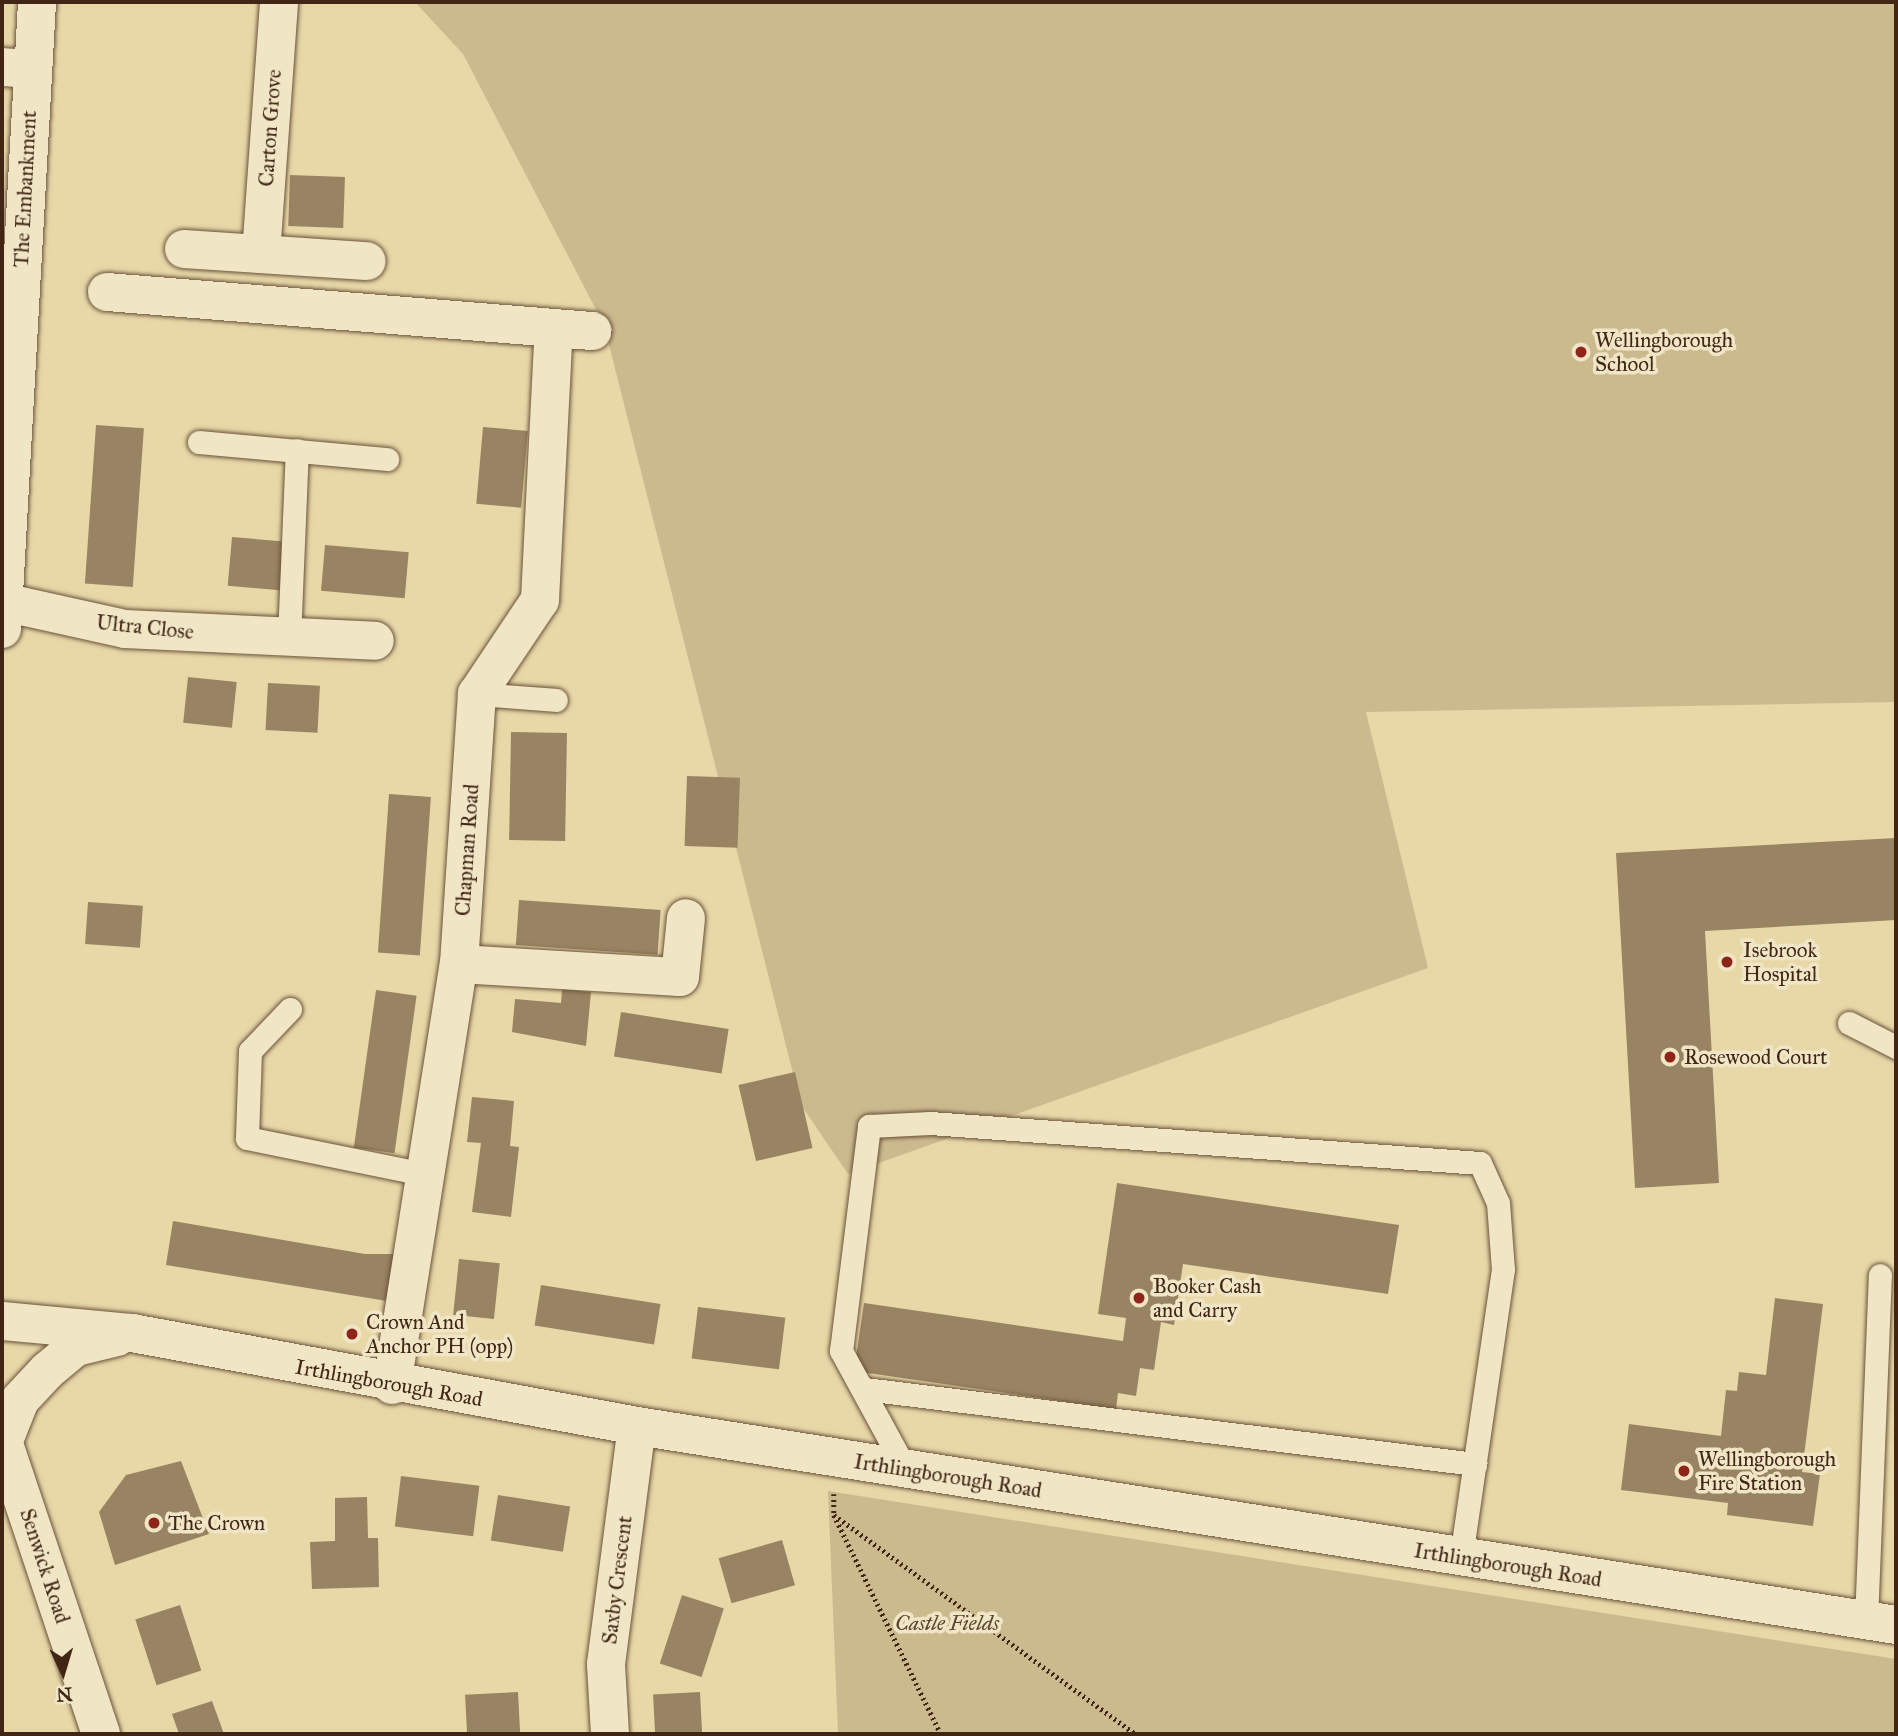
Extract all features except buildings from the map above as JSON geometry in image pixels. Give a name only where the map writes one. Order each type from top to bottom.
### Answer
[{"type":"street","name":"The Embankment","points":[[3,616],[17,68],[37,2]]},
{"type":"street","name":"Carton Grove","points":[[261,254],[279,2]]},
{"type":"street","points":[[184,249],[367,261]]},
{"type":"street","points":[[107,292],[592,331]]},
{"type":"street","points":[[477,694],[540,600],[554,328]]},
{"type":"street","name":"Ultra Close","points":[[3,616],[125,629],[375,641]]},
{"type":"street","name":"Chapman Road","points":[[392,1385],[429,1175],[459,964],[477,694]]},
{"type":"street","points":[[459,964],[680,977],[686,918]]},
{"type":"street","name":"Irthlingborough Road","points":[[2,1321],[132,1333],[392,1385],[637,1426],[1881,1623]]},
{"type":"street","points":[[3,1441],[20,1400],[47,1371],[76,1347],[132,1333]]},
{"type":"street","name":"Saxby Crescent","points":[[610,1734],[606,1664],[637,1426]]},
{"type":"street","name":"Senwick Road","points":[[3,1441],[101,1734]]},
{"type":"lane","points":[[199,442],[387,459]]},
{"type":"lane","points":[[289,638],[297,450]]},
{"type":"lane","points":[[477,694],[556,699]]},
{"type":"lane","points":[[290,1009],[250,1051],[247,1138],[429,1175]]},
{"type":"lane","points":[[1849,1023],[1896,1047]]},
{"type":"lane","points":[[906,1470],[865,1389],[841,1352],[869,1126],[930,1123],[1480,1163],[1498,1203],[1503,1269],[1461,1558]]},
{"type":"lane","points":[[1880,1275],[1881,1623]]},
{"type":"lane","points":[[865,1389],[1475,1464]]},
{"type":"path","points":[[834,1458],[834,1515],[941,1734]]},
{"type":"path","points":[[834,1515],[1135,1734]]},
{"type":"green space","points":[[415,2],[1896,2],[1896,702],[1366,712],[1428,968],[848,1174],[801,1105],[604,325],[463,54]]},
{"type":"green space","name":"Castle Fields","points":[[828,1491],[1896,1659],[1896,1734],[838,1734]]},
{"type":"place","name":"Wellingborough School","points":[[1581,352]]},
{"type":"place","name":"Isebrook Hospital","points":[[1727,962]]},
{"type":"place","name":"Rosewood Court","points":[[1670,1057]]},
{"type":"place","name":"Booker Cash and Carry","points":[[1139,1298]]},
{"type":"place","name":"Crown And Anchor PH (opp)","points":[[352,1334]]},
{"type":"place","name":"Wellingborough Fire Station","points":[[1684,1471]]},
{"type":"place","name":"The Crown","points":[[154,1523]]}]
